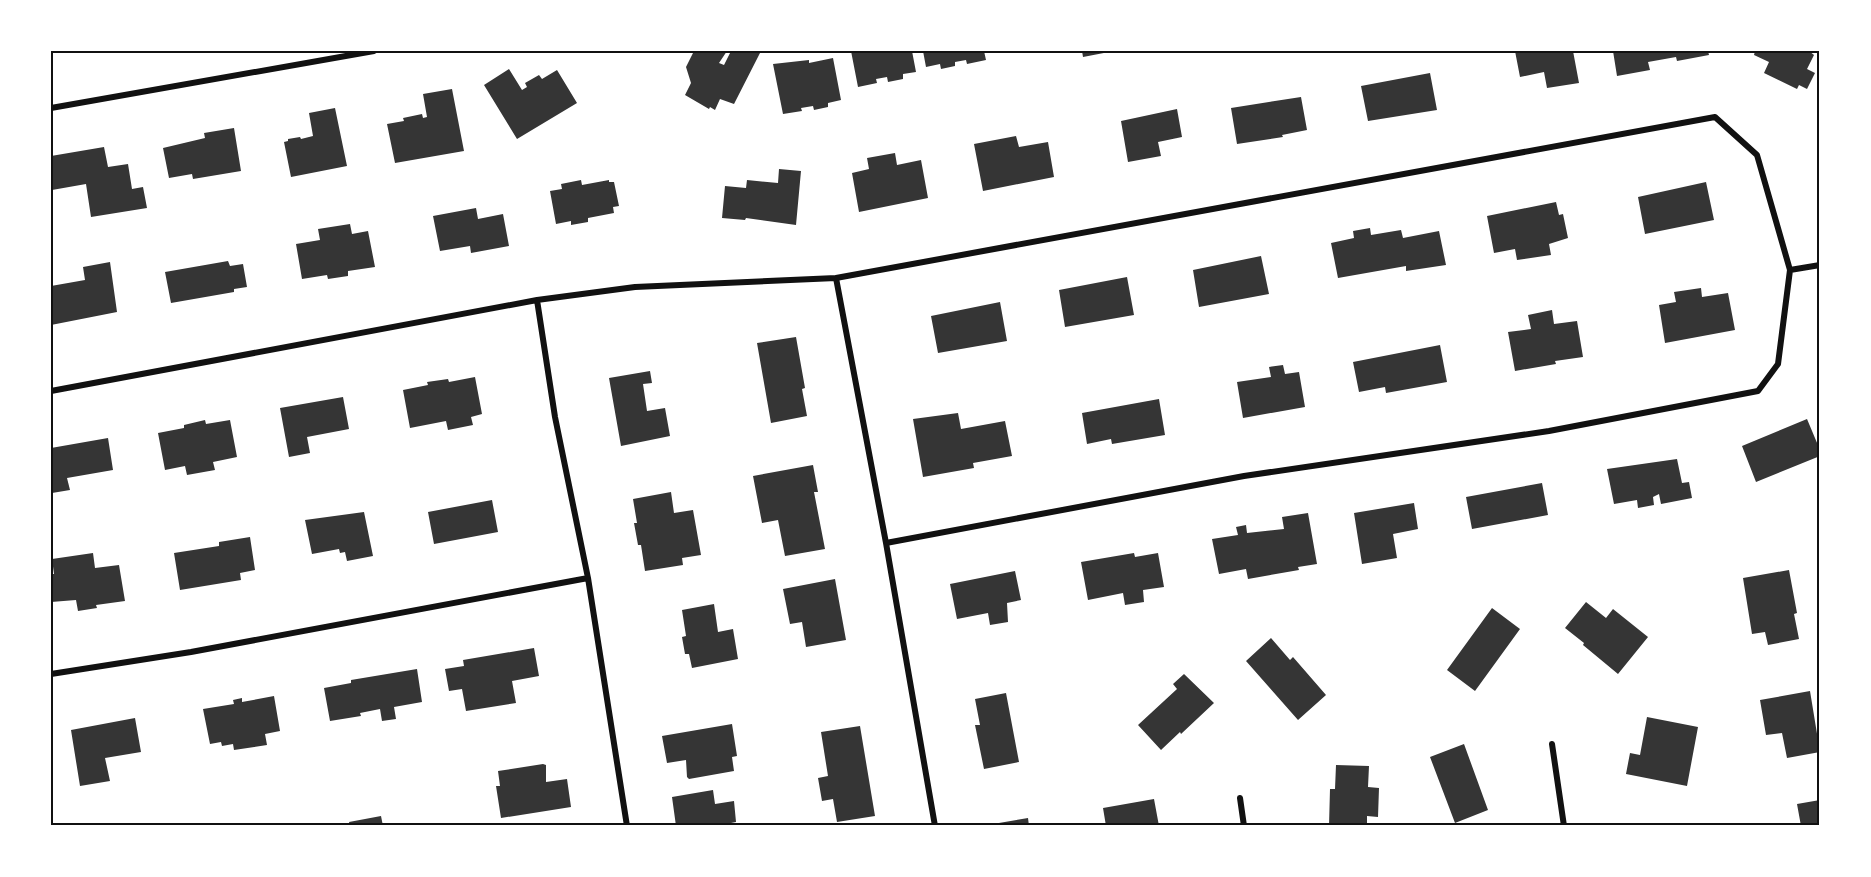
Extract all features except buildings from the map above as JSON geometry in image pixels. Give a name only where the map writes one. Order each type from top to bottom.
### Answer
[{"type":"street","points":[[51,108],[374,51]]},
{"type":"street","points":[[51,391],[537,300],[635,286],[836,278],[1715,117],[1756,155],[1790,270],[1778,364],[1758,391],[1549,431],[1244,477],[886,543]]},
{"type":"street","points":[[1790,270],[1820,265]]},
{"type":"street","points":[[836,278],[886,543],[935,826]]},
{"type":"street","points":[[537,300],[555,417],[588,578],[627,826]]},
{"type":"street","points":[[51,674],[191,652],[588,578]]},
{"type":"street","points":[[1552,744],[1564,826]]},
{"type":"street","points":[[1240,798],[1244,826]]}]
